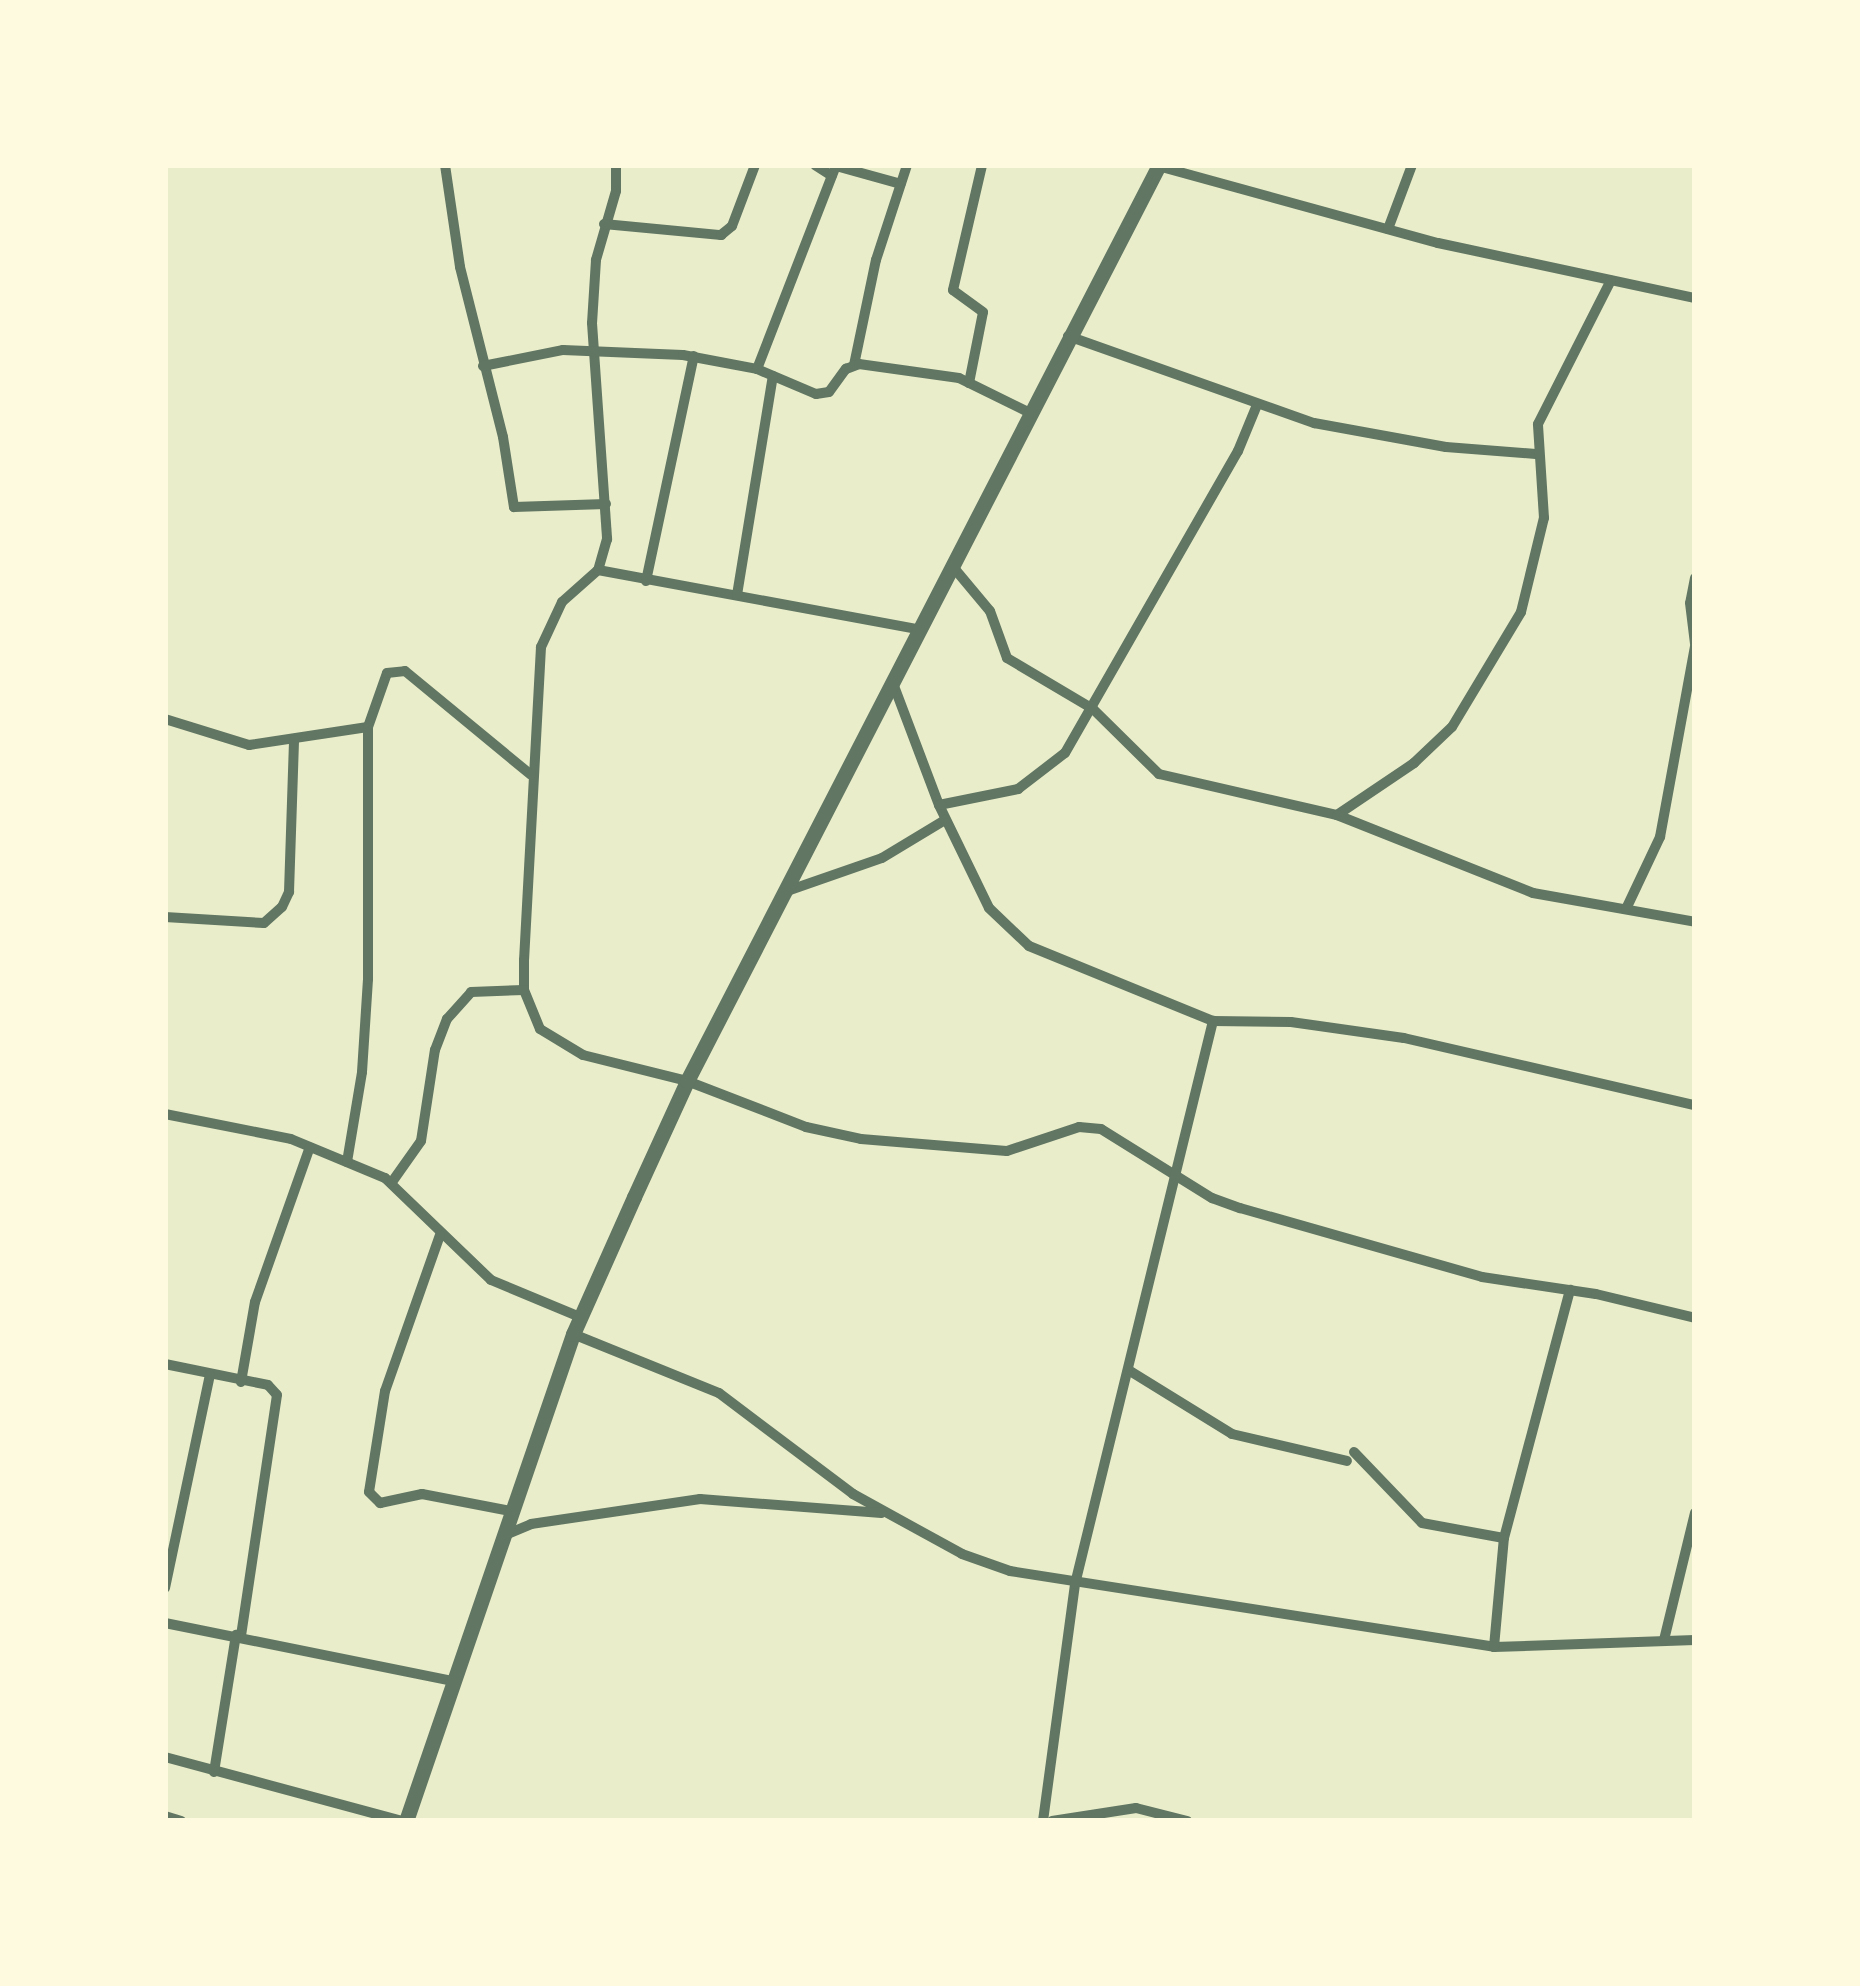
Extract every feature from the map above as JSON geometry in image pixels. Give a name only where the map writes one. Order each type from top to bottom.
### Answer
[{"type":"street","points":[[444,165],[482,366],[504,437],[514,507],[606,504]]},
{"type":"street","points":[[616,165],[604,224],[592,350],[607,539],[598,570],[562,602],[546,628],[531,775],[524,990],[540,1030],[562,1046],[687,1081],[806,1126],[861,1139],[1006,1151],[1079,1127],[1102,1130],[1240,1208],[1482,1277],[1570,1290],[1695,1318]]},
{"type":"street","points":[[604,224],[721,235],[732,226],[756,165]]},
{"type":"street","points":[[814,165],[902,184]]},
{"type":"street","points":[[482,366],[536,353],[592,350],[694,356],[757,368],[824,394],[854,365],[876,260],[907,165]]},
{"type":"street","points":[[969,382],[983,312],[953,290],[982,165]]},
{"type":"street","points":[[1388,229],[1412,165]]},
{"type":"street","points":[[165,1757],[404,1821],[580,1317],[687,1081],[790,890],[954,568],[1028,412],[1158,166],[1388,229],[1695,298]]},
{"type":"street","points":[[757,368],[835,169]]},
{"type":"street","points":[[1336,815],[1414,763],[1452,727],[1521,612],[1544,518],[1544,478],[1536,454],[1551,394],[1611,280]]},
{"type":"street","points":[[1067,336],[1257,405],[1353,432],[1536,454]]},
{"type":"street","points":[[646,581],[694,356]]},
{"type":"street","points":[[854,365],[969,382],[1028,412]]},
{"type":"street","points":[[737,596],[773,376]]},
{"type":"street","points":[[939,804],[1030,784],[1065,753],[1093,709],[1257,405]]},
{"type":"street","points":[[954,568],[990,610],[1007,658],[1093,709],[1159,774],[1336,815],[1482,877],[1695,922]]},
{"type":"street","points":[[598,570],[922,630]]},
{"type":"street","points":[[1626,909],[1660,837],[1695,645],[1690,602],[1695,578]]},
{"type":"street","points":[[348,1162],[362,1072],[368,979],[368,727],[382,682],[390,671],[401,670],[531,775]]},
{"type":"street","points":[[894,686],[946,820],[988,908],[1014,938],[1173,1010],[1214,1021],[1290,1022],[1404,1038],[1695,1105]]},
{"type":"street","points":[[165,719],[234,744],[294,740],[368,727]]},
{"type":"street","points":[[165,917],[264,922],[282,907],[288,892],[294,740]]},
{"type":"street","points":[[790,890],[882,858],[946,820]]},
{"type":"street","points":[[392,1182],[420,1141],[435,1050],[447,1019],[471,992],[524,990]]},
{"type":"street","points":[[1042,1821],[1076,1584],[1214,1021]]},
{"type":"street","points":[[165,1114],[310,1147],[392,1182],[440,1235],[490,1280],[580,1317]]},
{"type":"street","points":[[242,1382],[255,1302],[310,1147]]},
{"type":"street","points":[[440,1235],[384,1391],[368,1492],[380,1503],[422,1494],[510,1510]]},
{"type":"street","points":[[1494,1647],[1504,1538],[1570,1290]]},
{"type":"street","points":[[574,1334],[719,1393],[887,1513],[962,1554],[1076,1584],[1494,1647],[1695,1640]]},
{"type":"street","points":[[165,1364],[270,1386],[279,1405],[214,1772]]},
{"type":"street","points":[[1130,1371],[1232,1434],[1350,1456],[1422,1523],[1504,1538]]},
{"type":"street","points":[[165,1588],[210,1375]]},
{"type":"street","points":[[502,1536],[532,1524],[700,1498],[887,1513]]},
{"type":"street","points":[[1664,1640],[1695,1513]]},
{"type":"street","points":[[165,1623],[453,1680]]},
{"type":"street","points":[[1052,1821],[1136,1808],[1187,1821]]},
{"type":"street","points":[[165,1816],[181,1821]]}]
